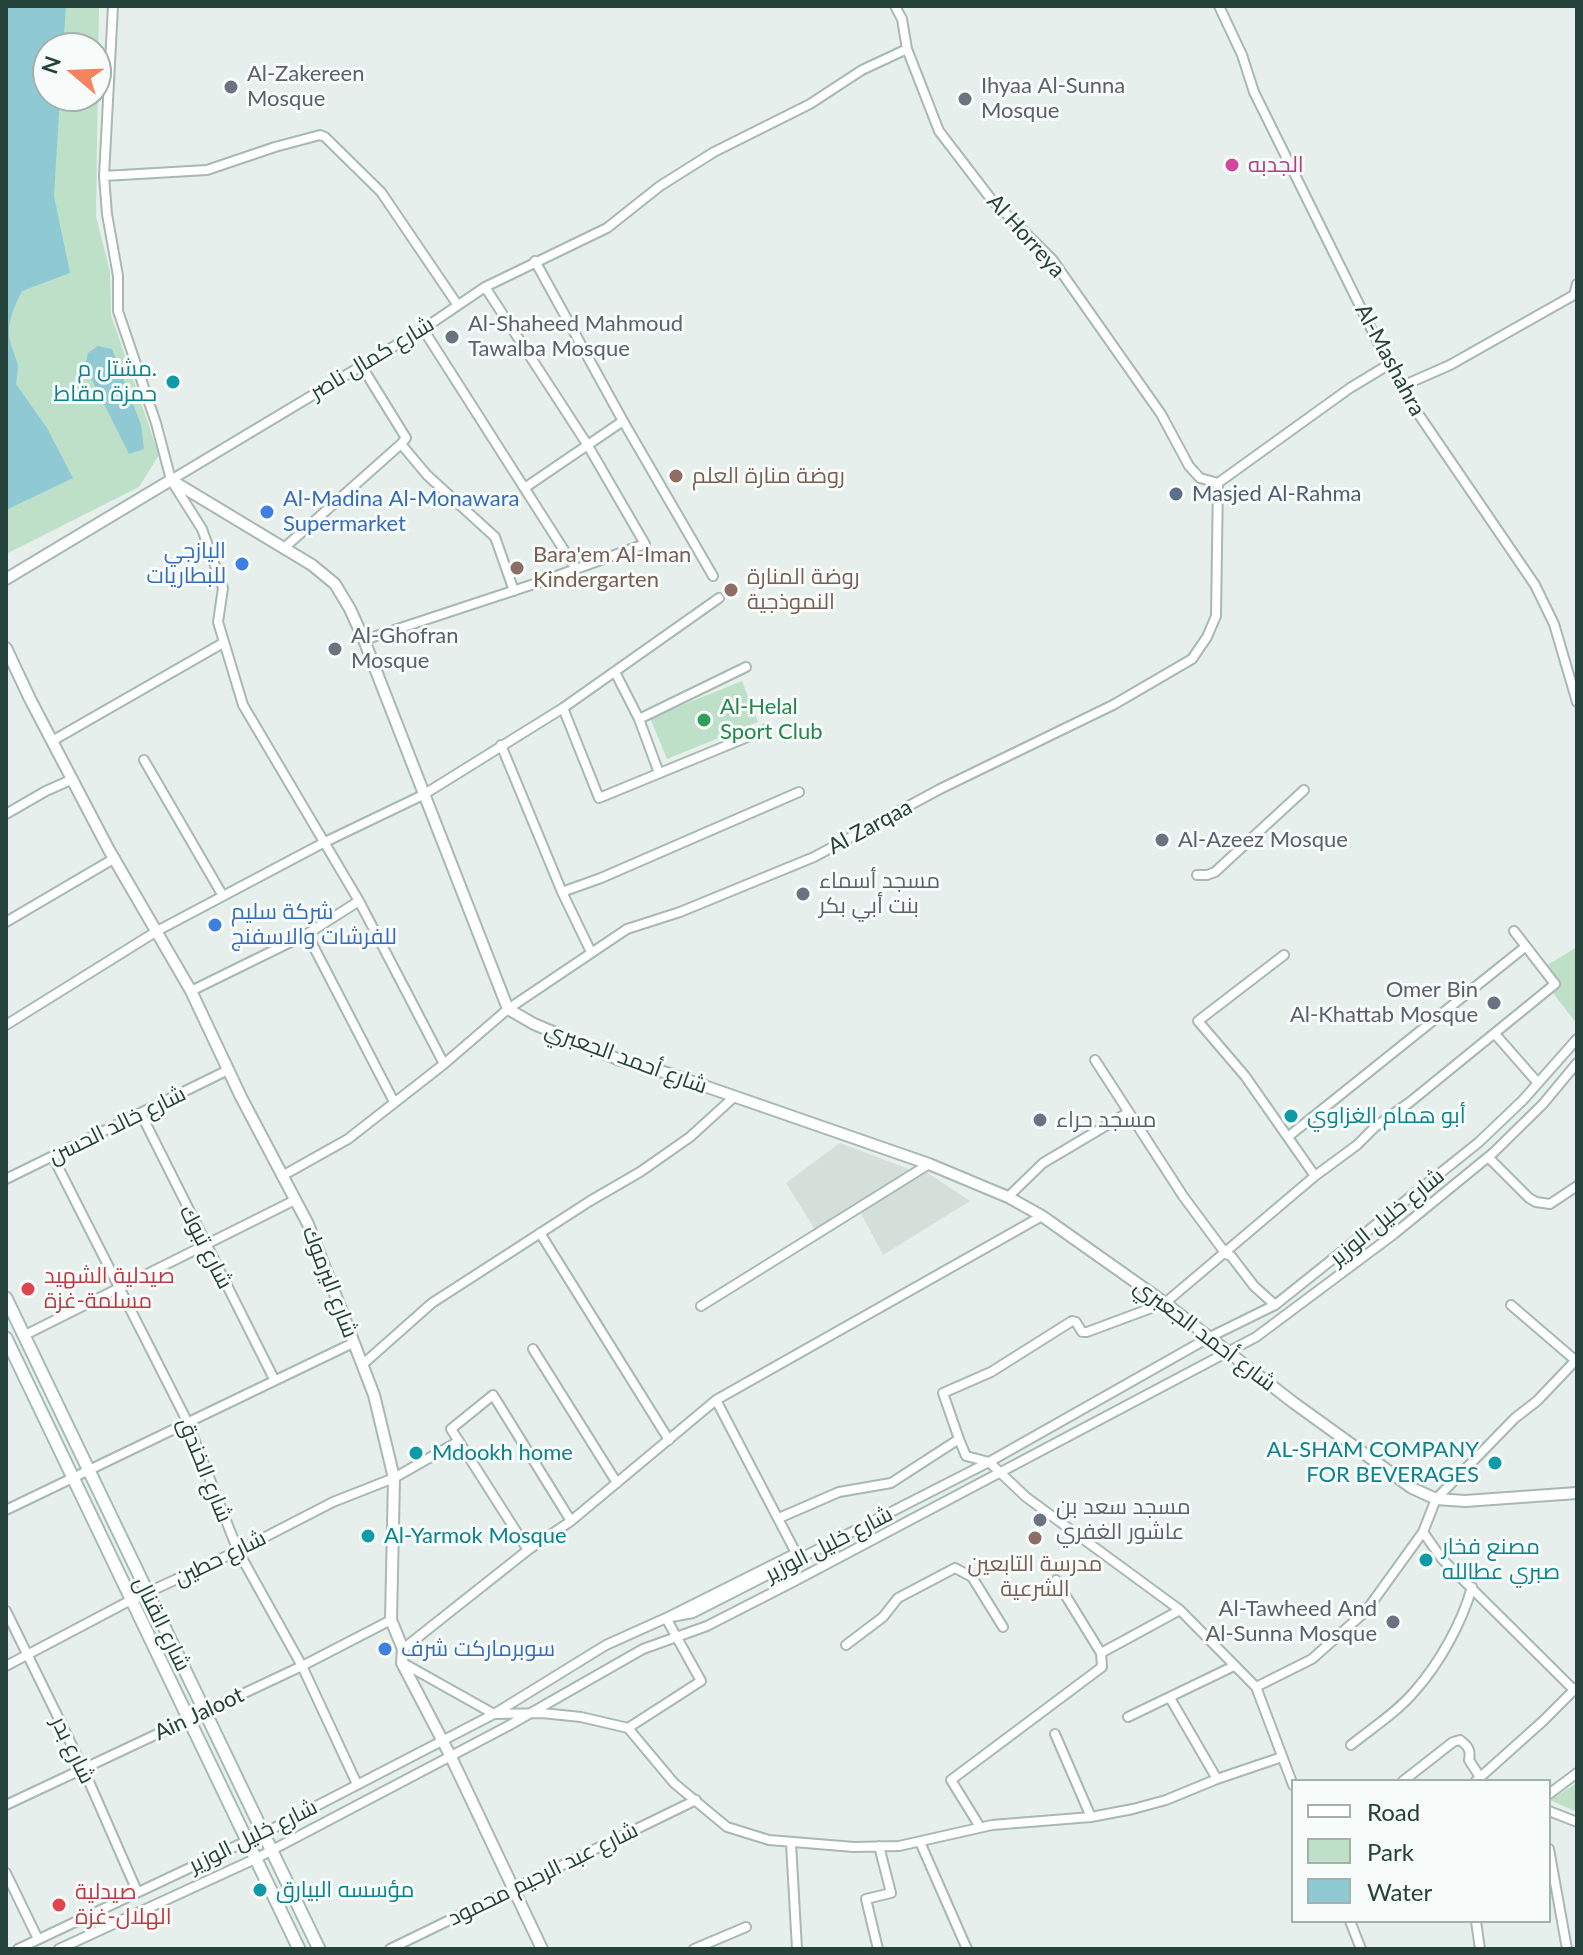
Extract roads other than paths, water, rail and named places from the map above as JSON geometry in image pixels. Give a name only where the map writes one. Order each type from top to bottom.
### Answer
[{"type":"main road","name":"شارع القنال","points":[[6,1298],[319,1949]]},
{"type":"main road","name":"شارع القنال","points":[[7,1342],[299,1949]]},
{"type":"street","points":[[113,6],[104,176],[118,276],[118,311],[156,423],[171,480],[202,529],[223,588],[218,622],[243,705],[359,901],[444,1064]]},
{"type":"street","name":"Al Horreya","points":[[895,6],[902,19],[907,49],[939,131],[991,199],[1052,259],[1161,414],[1189,466],[1200,478],[1218,483]]},
{"type":"street","name":"Al-Mashahra","points":[[1219,6],[1242,55],[1254,92],[1400,387],[1535,585],[1554,624],[1577,702]]},
{"type":"street","name":"شارع كمال ناصر","points":[[6,579],[423,329],[485,287],[535,261],[576,246],[607,228],[660,186],[714,152],[810,104],[862,70],[907,49]]},
{"type":"street","points":[[104,176],[207,170],[320,135],[381,192],[457,304]]},
{"type":"street","points":[[535,261],[713,576]]},
{"type":"street","points":[[1400,387],[1450,365],[1574,295],[1577,284]]},
{"type":"street","points":[[364,640],[645,544],[587,444],[485,287]]},
{"type":"street","points":[[423,329],[576,569]]},
{"type":"street","points":[[284,548],[406,438],[361,365]]},
{"type":"street","points":[[1218,483],[1350,388],[1388,365]]},
{"type":"street","points":[[526,487],[623,421]]},
{"type":"street","points":[[401,444],[427,475],[458,500],[495,537],[514,591]]},
{"type":"street","points":[[171,480],[312,565],[335,584],[364,640],[508,1009]]},
{"type":"street","name":"Al Zarqaa","points":[[282,1176],[348,1139],[508,1009],[627,929],[680,912],[814,857],[940,789],[1113,705],[1192,659],[1216,616],[1218,483]]},
{"type":"street","points":[[6,1025],[157,931],[325,842],[423,795],[563,708],[719,598]]},
{"type":"street","points":[[52,741],[223,643]]},
{"type":"street","name":"شارع اليرموك","points":[[6,648],[115,858],[191,991],[308,1224],[374,1395],[394,1478],[391,1620],[403,1649],[402,1663]]},
{"type":"street","points":[[639,719],[746,667]]},
{"type":"street","points":[[615,672],[639,719],[659,773]]},
{"type":"street","points":[[563,708],[599,798],[767,729]]},
{"type":"street","points":[[501,745],[562,892],[591,952]]},
{"type":"street","points":[[144,760],[223,896]]},
{"type":"street","points":[[6,814],[73,779]]},
{"type":"street","points":[[1197,875],[1215,872],[1304,790]]},
{"type":"street","points":[[562,892],[799,792]]},
{"type":"street","points":[[6,922],[115,858]]},
{"type":"street","points":[[191,991],[307,934],[359,901]]},
{"type":"street","points":[[1291,1780],[1256,1687],[1180,1610],[1038,1506],[989,1462],[966,1456],[943,1393],[991,1372],[1072,1321],[1082,1332],[1087,1332],[1165,1303],[1226,1254],[1315,1176],[1555,984],[1514,931]]},
{"type":"street","points":[[307,934],[394,1102]]},
{"type":"street","points":[[1289,1136],[1525,947]]},
{"type":"street","points":[[1284,955],[1198,1021],[1245,1076],[1315,1176]]},
{"type":"street","name":"شارع أحمد الجعبري","points":[[508,1009],[534,1024],[620,1060],[929,1164],[1008,1197],[1042,1216],[1165,1303],[1294,1403],[1412,1488],[1436,1499],[1465,1501],[1577,1493]]},
{"type":"street","points":[[1495,1034],[1538,1083]]},
{"type":"street","name":"شارع خليل الوزير","points":[[18,1949],[248,1840],[494,1714],[606,1645],[666,1618],[693,1613],[989,1462],[1210,1337],[1275,1305],[1479,1142],[1577,1039]]},
{"type":"street","points":[[1095,1060],[1183,1196],[1226,1254],[1275,1305]]},
{"type":"street","name":"شارع خليل الوزير","points":[[59,1949],[257,1858],[451,1757],[643,1649],[707,1626],[1256,1337],[1382,1243],[1488,1157],[1543,1104],[1577,1063]]},
{"type":"street","name":"شارع خالد الحسن","points":[[6,1179],[228,1070]]},
{"type":"street","points":[[362,1365],[432,1303],[665,1155],[734,1097]]},
{"type":"street","points":[[1008,1197],[1043,1163],[1129,1112]]},
{"type":"street","name":"شارع تبوك","points":[[141,1114],[274,1379]]},
{"type":"street","name":"شارع الخندق","points":[[53,1157],[187,1421],[238,1551],[302,1666],[357,1784]]},
{"type":"street","points":[[1488,1157],[1536,1202],[1550,1204],[1577,1186]]},
{"type":"street","points":[[701,1306],[929,1164]]},
{"type":"street","points":[[25,1335],[295,1200]]},
{"type":"street","points":[[403,1649],[528,1550],[571,1521],[716,1400],[1042,1216]]},
{"type":"street","points":[[540,1233],[669,1440]]},
{"type":"street","points":[[1256,1687],[1312,1659],[1346,1632],[1366,1611],[1423,1532],[1436,1499],[1576,1360],[1511,1305]]},
{"type":"street","points":[[6,1510],[353,1343]]},
{"type":"street","points":[[533,1349],[617,1483]]},
{"type":"street","points":[[528,1550],[451,1429],[493,1395],[571,1521]]},
{"type":"street","points":[[628,1728],[701,1681],[666,1618],[796,1553],[716,1400]]},
{"type":"street","points":[[779,1518],[839,1492],[891,1483],[959,1439]]},
{"type":"street","name":"شارع حطين","points":[[6,1666],[131,1600],[238,1551],[333,1502],[394,1478],[459,1441]]},
{"type":"street","points":[[1408,1779],[1460,1740],[1467,1745],[1469,1760],[1478,1779],[1576,1688],[1442,1559],[1423,1532]]},
{"type":"street","points":[[846,1645],[883,1617],[898,1598],[955,1568],[972,1577],[1003,1627]]},
{"type":"street","points":[[980,1827],[951,1780],[1102,1667],[1101,1653],[1056,1580]]},
{"type":"street","points":[[1351,1745],[1394,1712],[1415,1691],[1464,1615],[1472,1587]]},
{"type":"street","points":[[1101,1653],[1180,1610]]},
{"type":"street","name":"شارع بدر","points":[[6,1611],[83,1768],[137,1891]]},
{"type":"street","name":"Ain Jaloot","points":[[6,1805],[302,1666],[391,1620]]},
{"type":"street","points":[[402,1663],[494,1714],[581,1717],[628,1728],[674,1783],[727,1827],[769,1840],[791,1843],[879,1846],[920,1842],[980,1827],[1091,1817],[1166,1800],[1282,1757]]},
{"type":"street","points":[[402,1663],[451,1757],[542,1949]]},
{"type":"street","points":[[1128,1717],[1234,1666]]},
{"type":"street","points":[[1170,1698],[1217,1779]]},
{"type":"street","points":[[1055,1734],[1091,1817]]},
{"type":"street","points":[[1551,1792],[1577,1773]]},
{"type":"street","name":"شارع عبد الرحيم محمود","points":[[390,1949],[696,1800]]},
{"type":"street","points":[[1551,1812],[1577,1822]]},
{"type":"street","points":[[920,1842],[967,1949]]},
{"type":"street","points":[[791,1843],[797,1949]]},
{"type":"street","points":[[878,1949],[866,1899],[891,1893],[879,1846]]},
{"type":"street","points":[[1551,1860],[1567,1949]]},
{"type":"street","points":[[6,1873],[38,1939]]},
{"type":"street","points":[[1351,1923],[1361,1949]]},
{"type":"street","points":[[1476,1923],[1480,1949]]},
{"type":"street","points":[[694,1949],[746,1927]]},
{"type":"water","points":[[6,6],[66,6],[64,32],[32,32],[32,112],[59,112],[54,196],[70,273],[22,291],[12,315],[9,334],[18,365],[16,384],[47,428],[73,478],[6,510]]},
{"type":"water","points":[[98,346],[112,349],[141,425],[144,449],[129,454],[85,366],[88,353]]},
{"type":"place","name":"Al-Zakereen Mosque","points":[[231,87]]},
{"type":"place","name":"Ihyaa Al-Sunna Mosque","points":[[965,99]]},
{"type":"place","name":"الجدبه","points":[[1232,165]]},
{"type":"place","name":"Al-Shaheed Mahmoud Tawalba Mosque","points":[[452,337]]},
{"type":"place","name":"مشتل م. حمزة مقاط","points":[[173,382]]},
{"type":"place","name":"روضة منارة العلم","points":[[676,476]]},
{"type":"place","name":"Masjed Al-Rahma","points":[[1176,494]]},
{"type":"place","name":"Al-Madina Al-Monawara Supermarket","points":[[267,512]]},
{"type":"place","name":"اليازجي للبطاريات","points":[[242,564]]},
{"type":"place","name":"Bara'em Al-Iman Kindergarten","points":[[517,568]]},
{"type":"place","name":"روضة المنارة النموذجية","points":[[731,590]]},
{"type":"place","name":"Al-Ghofran Mosque","points":[[335,649]]},
{"type":"place","name":"Al-Helal Sport Club","points":[[704,720]]},
{"type":"place","name":"Al-Azeez Mosque","points":[[1162,840]]},
{"type":"place","name":"مسجد أسماء بنت أبي بكر","points":[[803,894]]},
{"type":"place","name":"شركة سليم للفرشات والاسفنج","points":[[215,925]]},
{"type":"place","name":"Omer Bin Al-Khattab Mosque","points":[[1494,1003]]},
{"type":"place","name":"أبو همام الغزاوي","points":[[1291,1116]]},
{"type":"place","name":"مسجد حراء","points":[[1040,1120]]},
{"type":"place","name":"صيدلية الشهيد مسلمة-غزة","points":[[28,1289]]},
{"type":"place","name":"Mdookh home","points":[[416,1453]]},
{"type":"place","name":"AL-SHAM COMPANY FOR BEVERAGES","points":[[1495,1463]]},
{"type":"place","name":"مسجد سعد بن عاشور الغفري","points":[[1040,1520]]},
{"type":"place","name":"Al-Yarmok Mosque","points":[[368,1536]]},
{"type":"place","name":"مدرسة التابعين الشرعية","points":[[1035,1538]]},
{"type":"place","name":"مصنع فخار صبري عطالله","points":[[1426,1560]]},
{"type":"place","name":"Al-Tawheed And Al-Sunna Mosque","points":[[1393,1622]]},
{"type":"place","name":"سوبرماركت شرف","points":[[385,1649]]},
{"type":"place","name":"مؤسسه البيارق","points":[[260,1890]]},
{"type":"place","name":"صيدلية الهلال-غزة","points":[[59,1905]]}]
